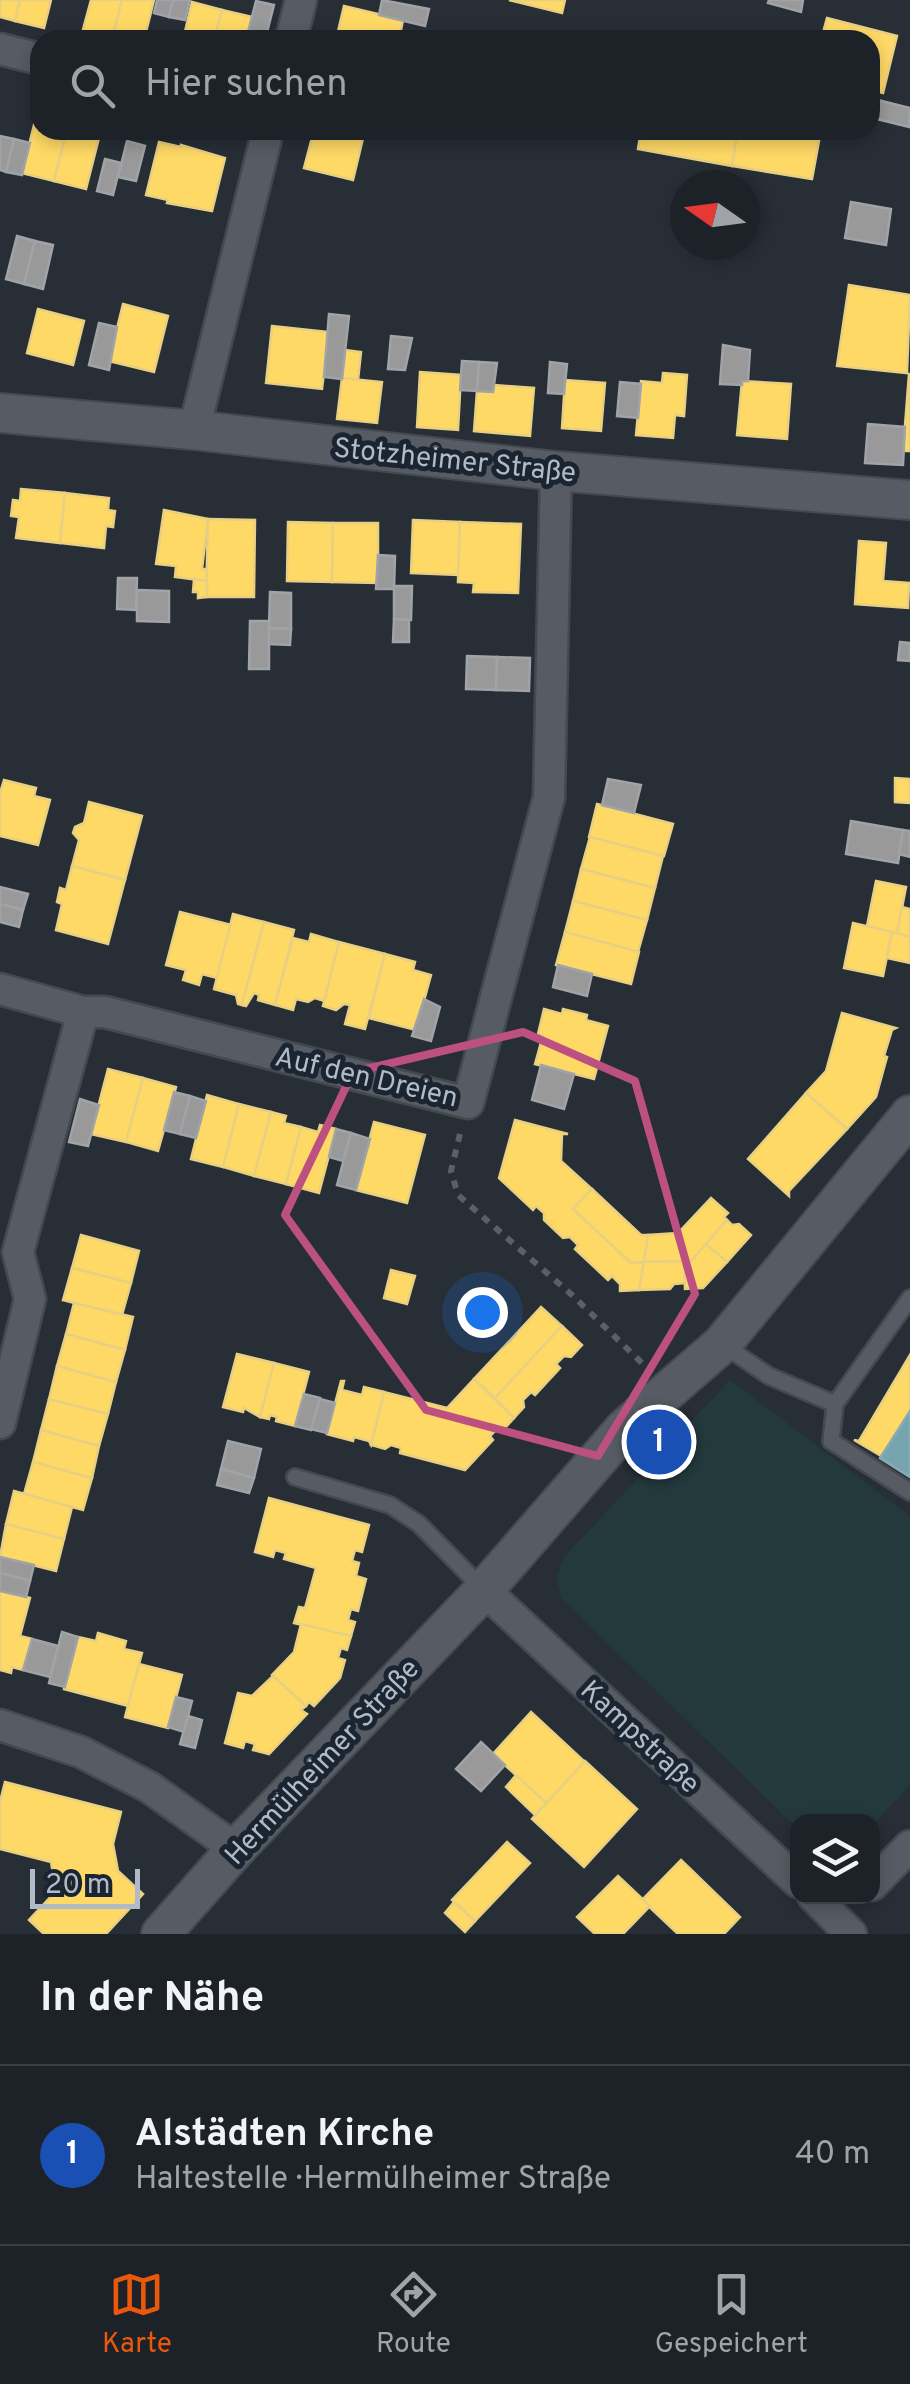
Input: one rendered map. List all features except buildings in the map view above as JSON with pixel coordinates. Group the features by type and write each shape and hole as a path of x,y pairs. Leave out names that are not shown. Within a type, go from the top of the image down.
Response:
{"street":[{"path":"294,30 301,0"},
{"path":"0,48 30,56"},
{"path":"194,430 266,140"},
{"name":"Stotzheimer Straße","path":"0,414 194,430 556,471 910,500"},
{"name":"Auf den Dreien","path":"0,990 82,1012 105,1012 468,1104 549,796 556,471"},
{"path":"0,1422 30,1300 11,1277 82,1012"},
{"name":"Hermülheimer Straße","path":"162,1934 236,1849 484,1590 625,1428 722,1344 905,1133"},
{"name":"Kampstraße","path":"484,1590 790,1875"},
{"path":"0,1725 81,1752 116,1770 150,1788 236,1849"},
{"path":"880,1877 910,1846"},
{"path":"821,1904 845,1927 857,1904"}],"lane":[{"path":"910,1298 835,1404 831,1440 910,1492"},
{"path":"722,1344 768,1376 835,1404"},
{"path":"295,1478 390,1506 419,1524 484,1590"}],"path":[{"path":"468,1104 452,1171 458,1194 572,1295 668,1389"}],"highlighted area":[{"path":"523,1032 635,1081 695,1294 598,1456 426,1410 285,1215 353,1072"}],"green space":[{"path":"730,1380 910,1516 910,1785 880,1817 880,1814 790,1814 790,1821 562,1599 556,1578 564,1557"}],"place":[{"name":"Alstädten Kirche","path":"659,1442"}]}
